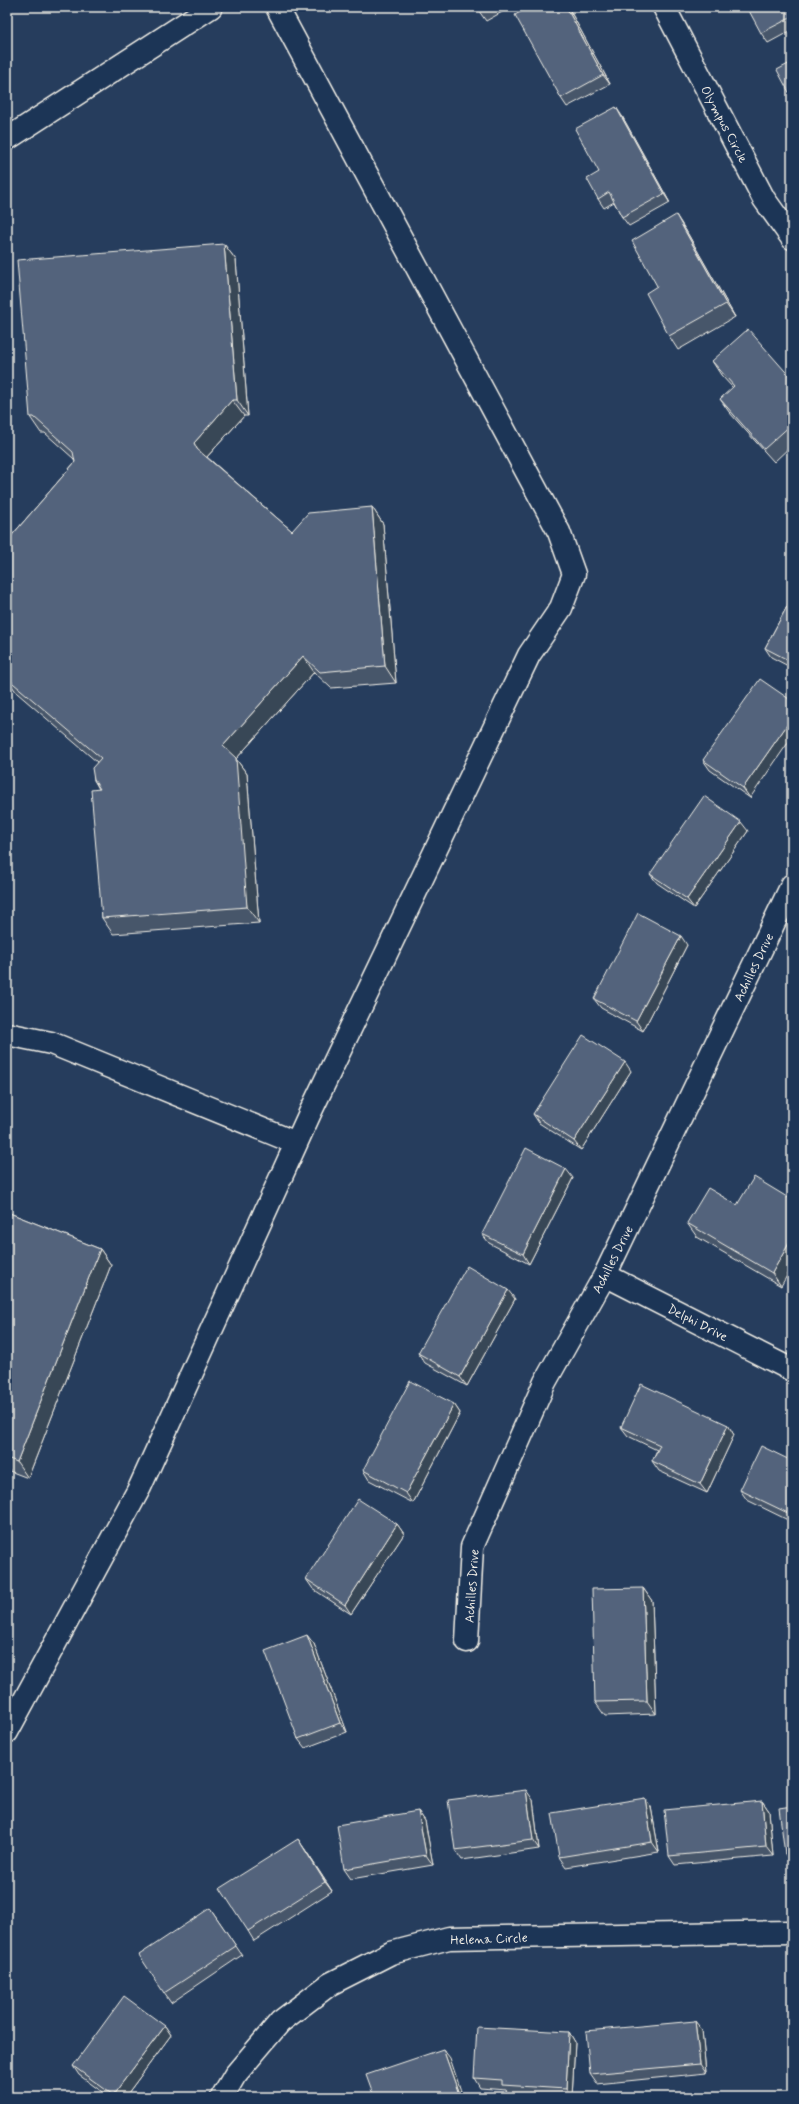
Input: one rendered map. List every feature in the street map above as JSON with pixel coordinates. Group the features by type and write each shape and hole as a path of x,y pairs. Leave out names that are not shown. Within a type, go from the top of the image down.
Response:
{"street":[{"path":"7,139 211,7"},
{"path":"7,1732 140,1487 296,1143 529,655 561,608 574,574 559,532 277,7"},
{"name":"Olympus Circle","path":"664,7 764,199 792,238"},
{"name":"Achilles Drive","path":"467,1641 472,1547 545,1382 605,1275 792,885"},
{"path":"7,1034 51,1043 296,1143"},
{"name":"Delphi Drive","path":"605,1275 792,1370"},
{"name":"Helena Circle","path":"222,2097 235,2075 280,2022 330,1984 391,1953 449,1938 792,1932"}],"building":[{"path":"529,7 566,7 603,75 561,98 515,15"},
{"path":"747,7 792,7 792,17 761,33"},
{"path":"792,62 792,98 777,70"},
{"path":"616,107 664,194 622,217 609,192 598,199 587,179 599,172 575,129"},
{"path":"676,215 726,304 669,336 646,293 657,286 632,241"},
{"path":"224,244 237,400 232,400 194,443 197,449 292,531 308,513 372,507 385,666 320,672 303,656 223,746 236,758 247,907 102,918 91,790 100,789 94,780 92,768 101,758 7,678 7,541 75,462 73,452 34,417 30,417 17,260"},
{"path":"748,329 792,379 792,424 764,449 720,399 734,386 712,361"},
{"path":"792,597 792,662 765,648"},
{"path":"760,679 792,701 792,718 743,788 703,760"},
{"path":"704,796 741,822 687,899 650,874"},
{"path":"638,913 681,936 636,1021 594,999"},
{"path":"583,1035 625,1062 574,1141 533,1114"},
{"path":"526,1148 566,1169 523,1254 482,1234"},
{"path":"754,1177 792,1200 792,1238 772,1273 687,1223 708,1188 737,1205"},
{"path":"7,1212 100,1249 17,1462 7,1458"},
{"path":"467,1266 508,1290 460,1377 418,1353"},
{"path":"410,1381 454,1404 406,1493 363,1470"},
{"path":"641,1384 728,1425 700,1484 652,1461 660,1445 621,1427"},
{"path":"761,1446 792,1461 792,1515 740,1490"},
{"path":"358,1499 397,1524 345,1605 306,1579"},
{"path":"643,1588 647,1701 595,1702 592,1589"},
{"path":"307,1635 340,1723 298,1739 265,1651"},
{"path":"526,1790 533,1840 455,1850 448,1800"},
{"path":"645,1798 652,1842 559,1857 552,1813"},
{"path":"762,1801 766,1847 669,1856 664,1810"},
{"path":"792,1806 792,1853 785,1854 779,1808"},
{"path":"418,1811 426,1855 344,1869 337,1825"},
{"path":"298,1839 325,1882 248,1931 220,1888"},
{"path":"210,1908 236,1946 164,1993 139,1955"},
{"path":"124,1996 165,2026 113,2095 73,2066"},
{"path":"695,2021 700,2064 590,2074 586,2031"},
{"path":"477,2027 569,2032 566,2089 502,2085 502,2080 474,2078"},
{"path":"443,2049 460,2097 374,2097 366,2075"}]}
